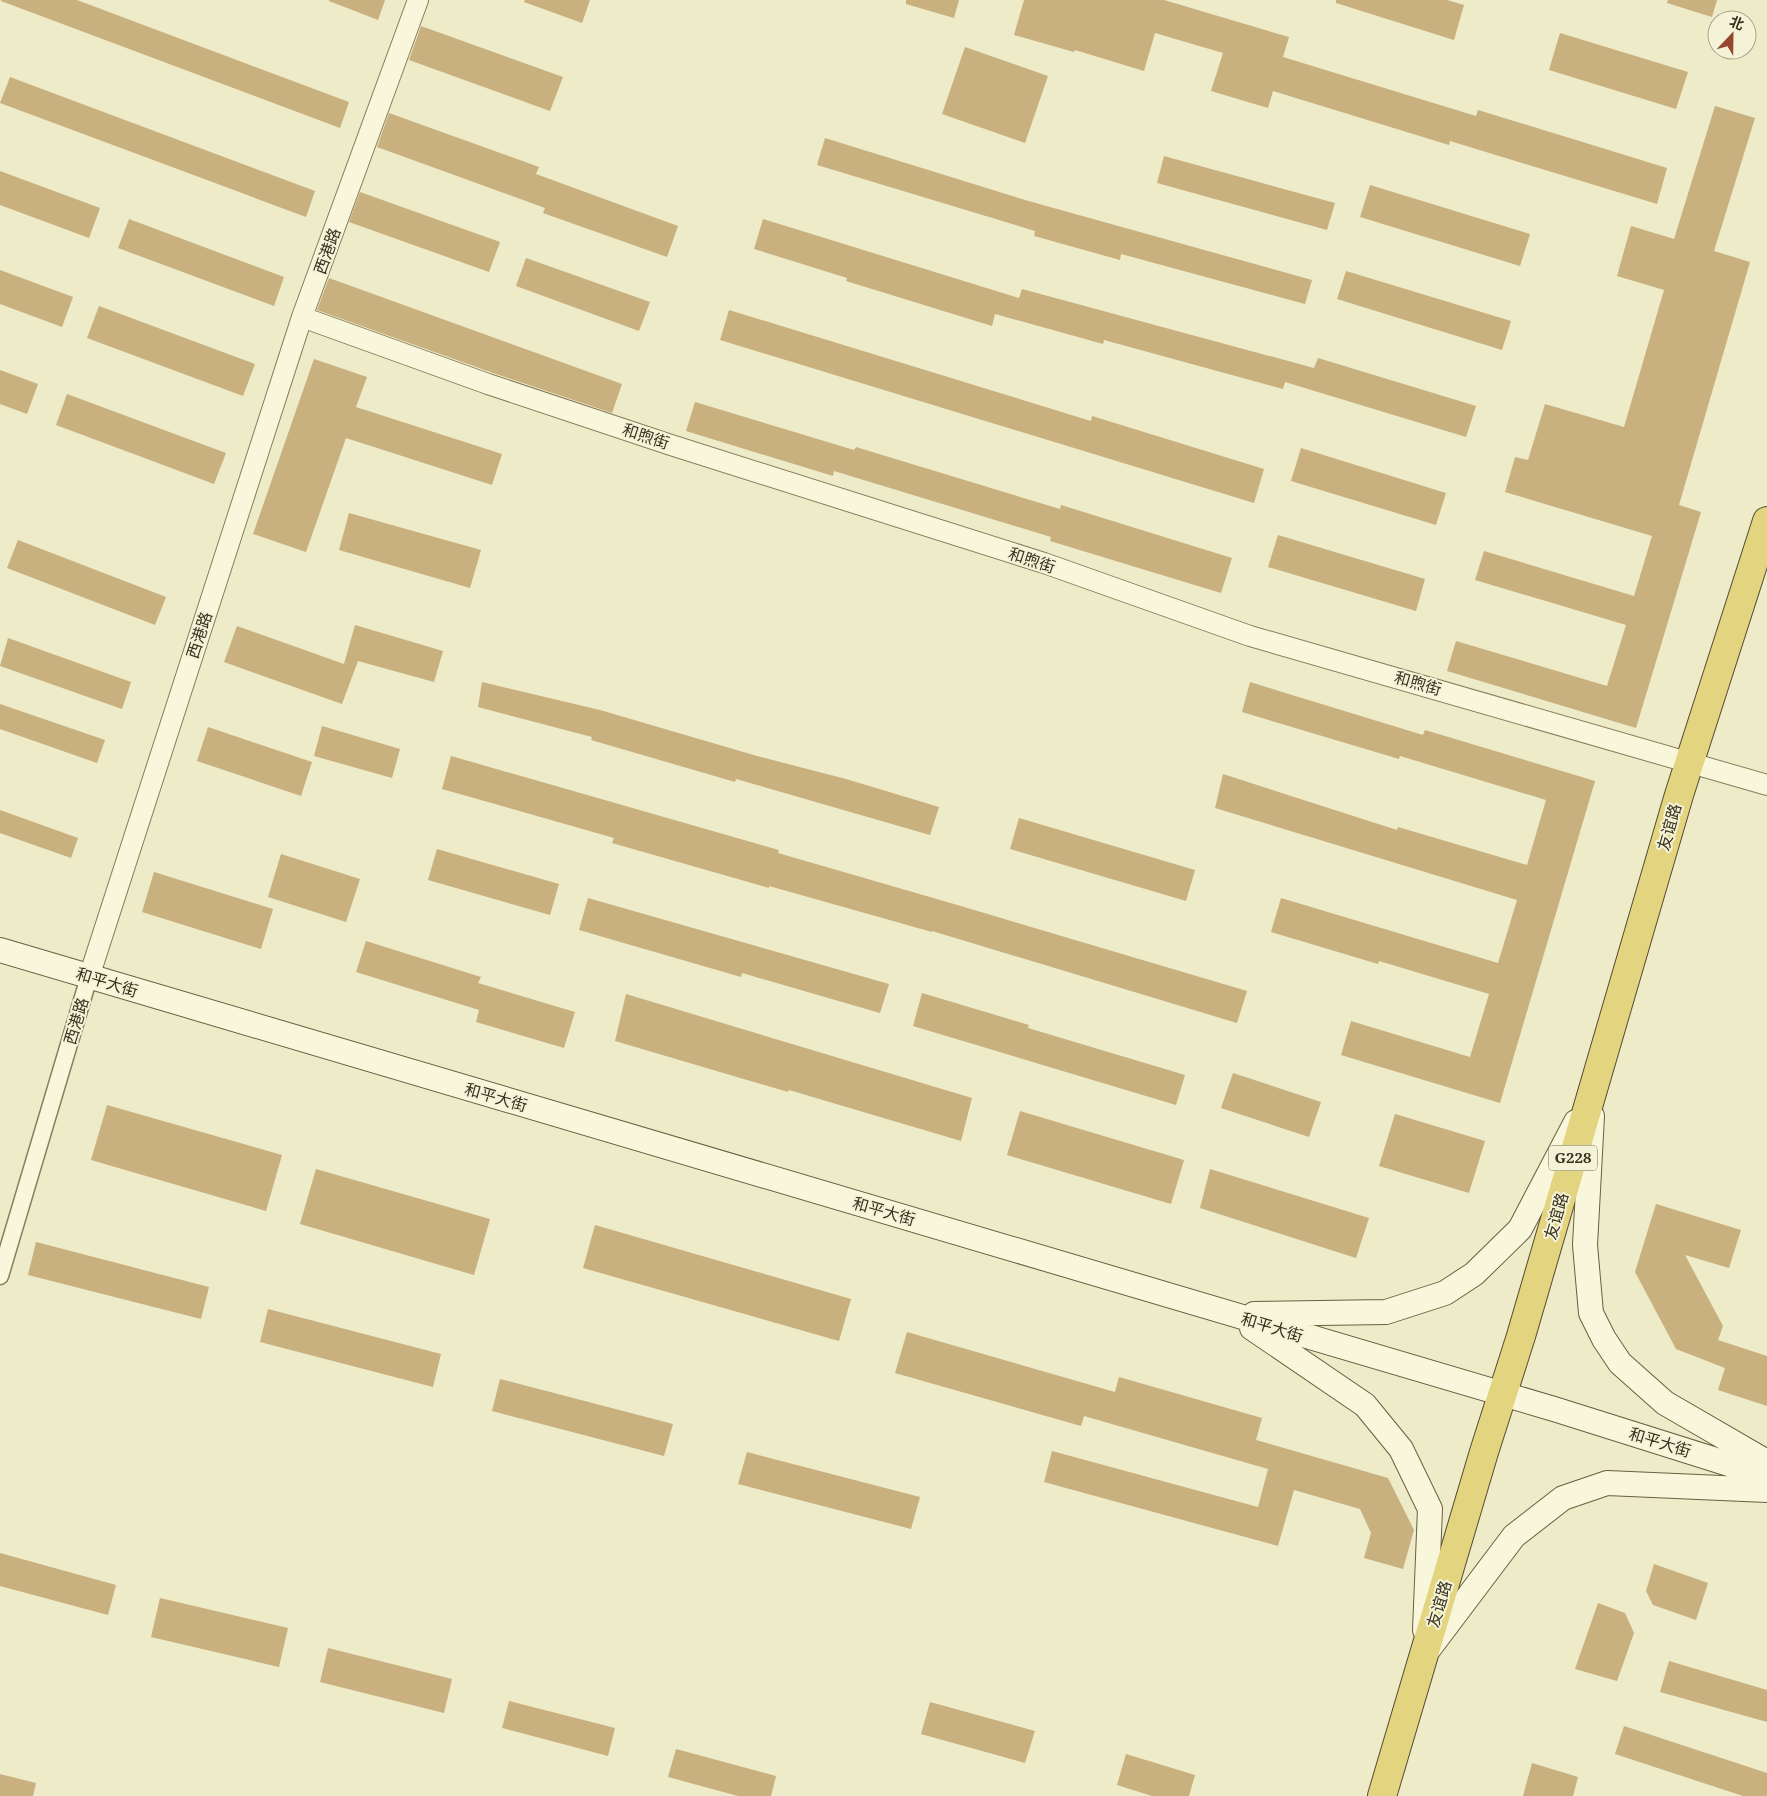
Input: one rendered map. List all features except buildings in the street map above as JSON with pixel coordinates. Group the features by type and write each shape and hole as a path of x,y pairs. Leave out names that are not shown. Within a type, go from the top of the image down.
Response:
{"highway":[{"name":"友谊路","path":"1382,1796 1503,1396 1679,795 1767,521"}],"main road":[{"name":"和平大街","path":"0,950 1503,1396 1554,1409 1767,1476"},
{"path":"1232,1315 1386,1312 1446,1293 1474,1274 1520,1229 1594,1087"},
{"path":"1594,1087 1585,1245 1591,1313 1604,1339 1620,1363 1665,1403 1767,1462"},
{"path":"1232,1315 1365,1405 1400,1449 1430,1509 1424,1656"},
{"path":"1424,1656 1514,1536 1563,1498 1607,1483 1767,1490"}],"street":[{"name":"西港路","path":"0,1276 89,977 302,317 418,0"},
{"name":"和煦街","path":"302,317 488,384 680,448 1044,564 1250,636 1767,785"}]}
